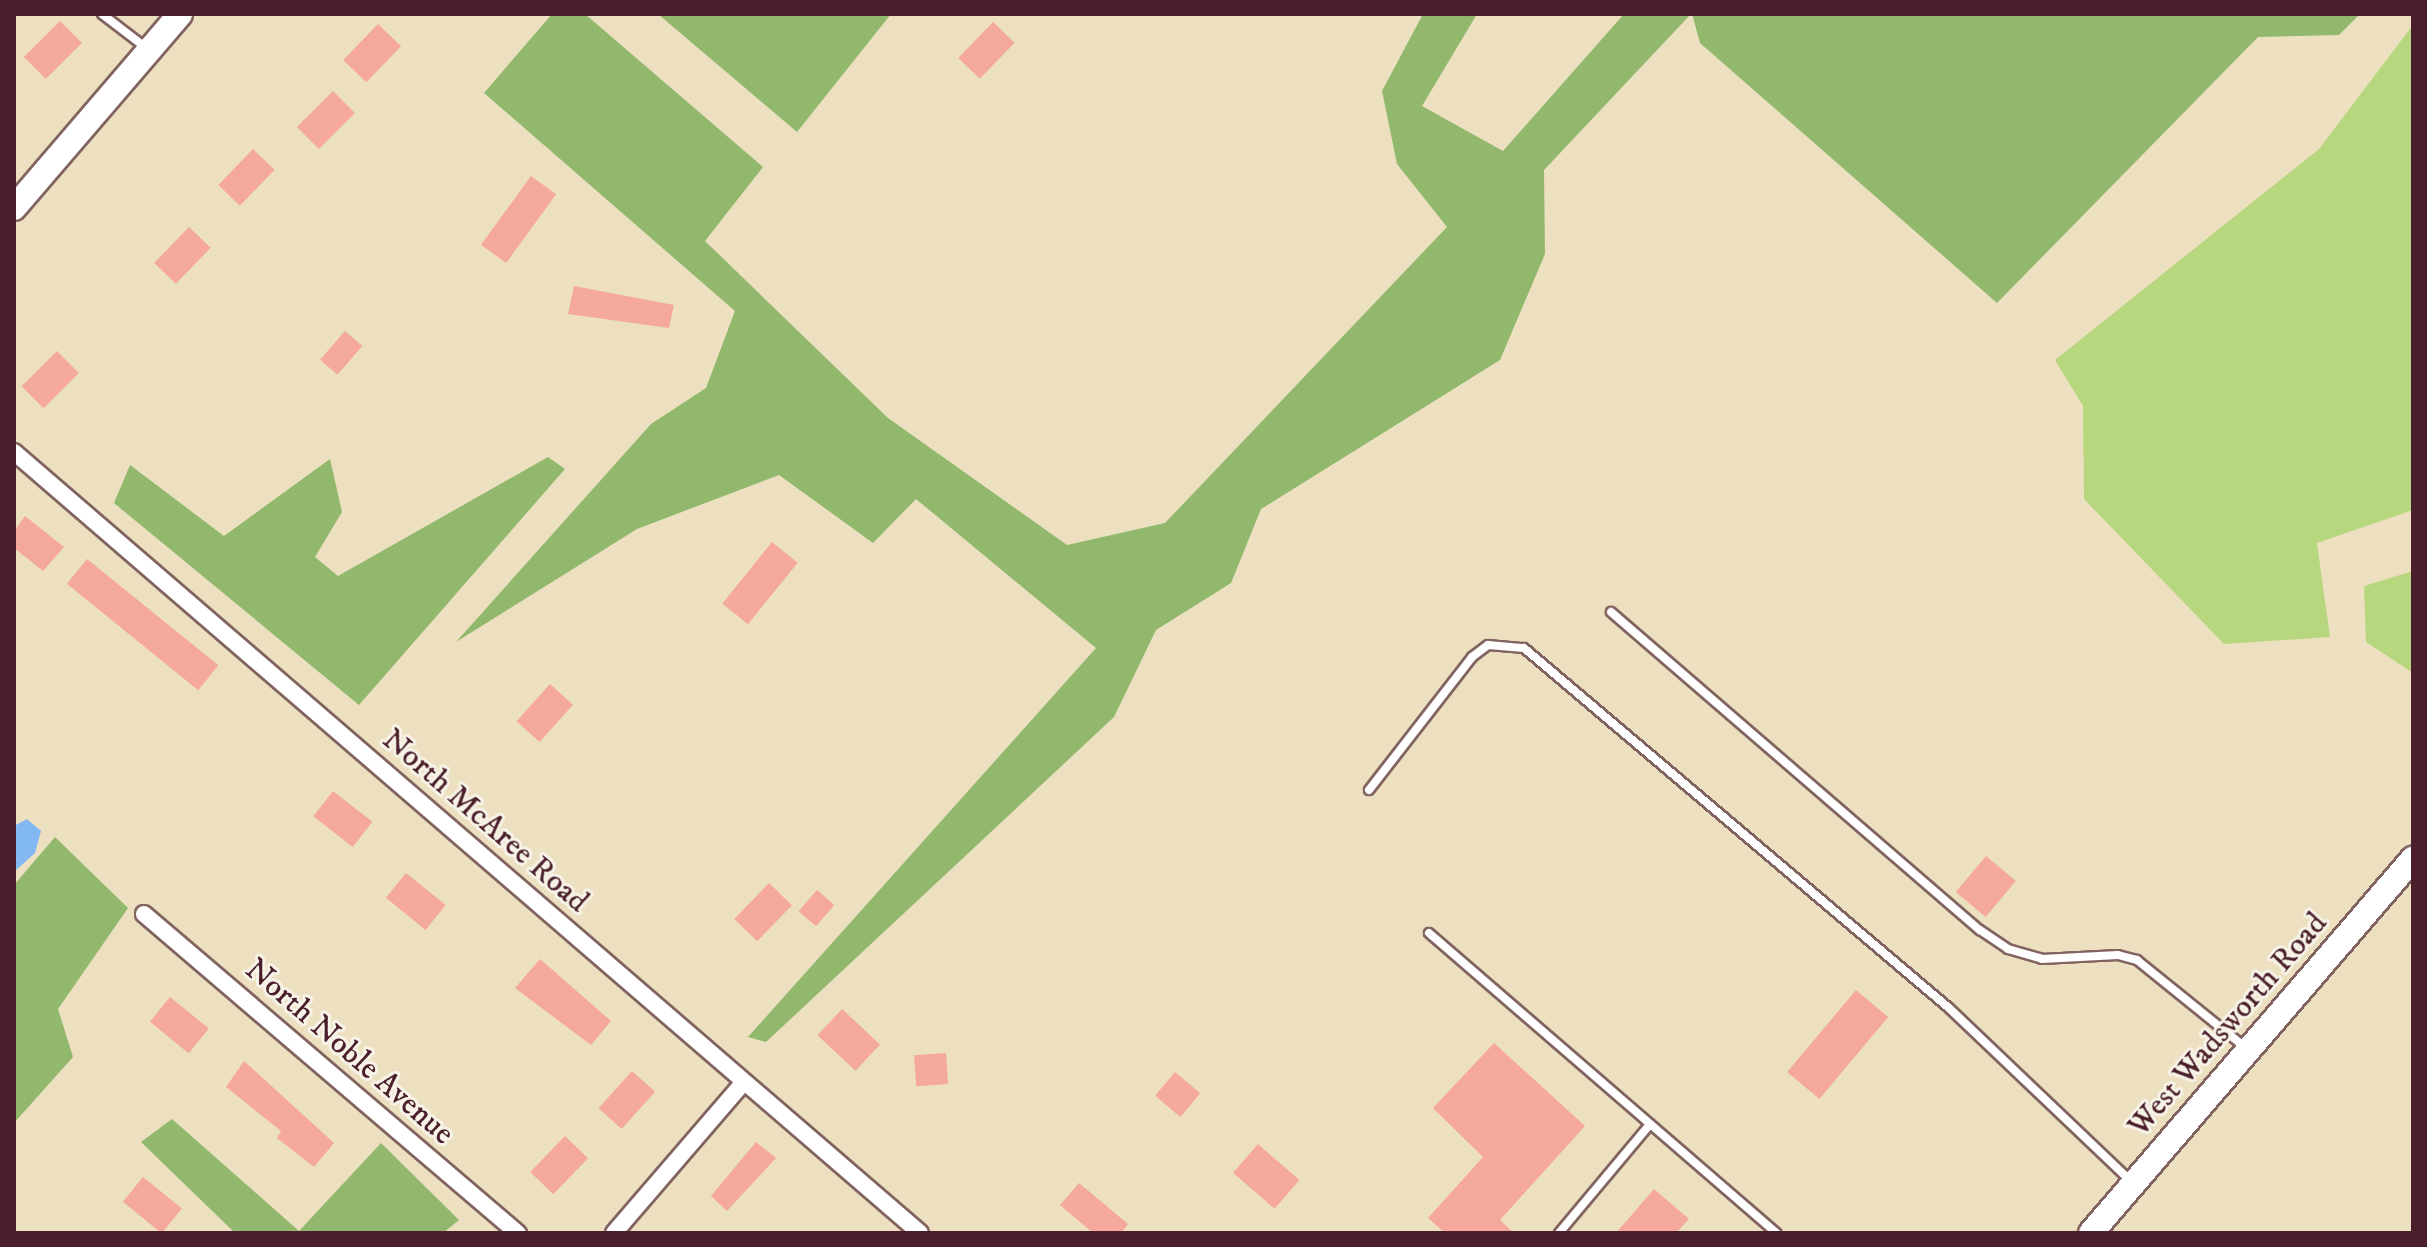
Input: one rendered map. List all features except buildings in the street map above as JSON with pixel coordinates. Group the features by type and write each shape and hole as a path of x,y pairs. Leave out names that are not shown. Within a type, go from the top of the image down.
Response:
{"main road":[{"path":"14,208 180,14"},
{"name":"West Wadsworth Road","path":"2091,1233 2413,859"}],"street":[{"name":"North McAree Road","path":"14,452 920,1233"},
{"name":"North Noble Avenue","path":"144,914 518,1233"},
{"path":"614,1233 744,1082"}],"lane":[{"path":"102,14 149,50"},
{"path":"1611,612 1998,943 2042,959 2118,955 2137,960 2249,1050"},
{"path":"1369,790 1472,657 1488,645 1524,648 1949,1008 2134,1183"},
{"path":"1429,933 1777,1233"},
{"path":"1559,1233 1650,1124"}],"green space":[{"path":"552,14 585,14 763,167 705,241 888,418 1067,545 1165,523 1447,227 1397,164 1382,91 1423,14 1477,14 1422,106 1503,151 1624,14 1691,14 1544,170 1545,254 1500,360 1261,509 1231,583 1156,630 1114,717 766,1042 748,1037 1096,648 916,499 873,543 779,475 637,529 456,642 651,424 706,388 735,311 484,93"},
{"path":"658,14 891,14 797,132"},
{"path":"1692,14 2360,14 2339,35 2258,37 1997,303 1700,43"},
{"path":"2413,25 2413,510 2317,543 2330,637 2224,644 2084,499 2083,406 2055,360 2319,149"},
{"path":"548,457 565,469 359,705 114,503 130,465 224,536 330,459 342,512 315,557 338,576"},
{"path":"2413,571 2413,673 2366,642 2364,586"},
{"path":"55,837 128,908 58,1009 73,1057 14,1123 14,885"},
{"path":"172,1119 299,1231 381,1143 459,1220 443,1233 235,1233 141,1142"}],"water":[{"path":"27,819 41,831 35,853 14,872 14,826"}]}
